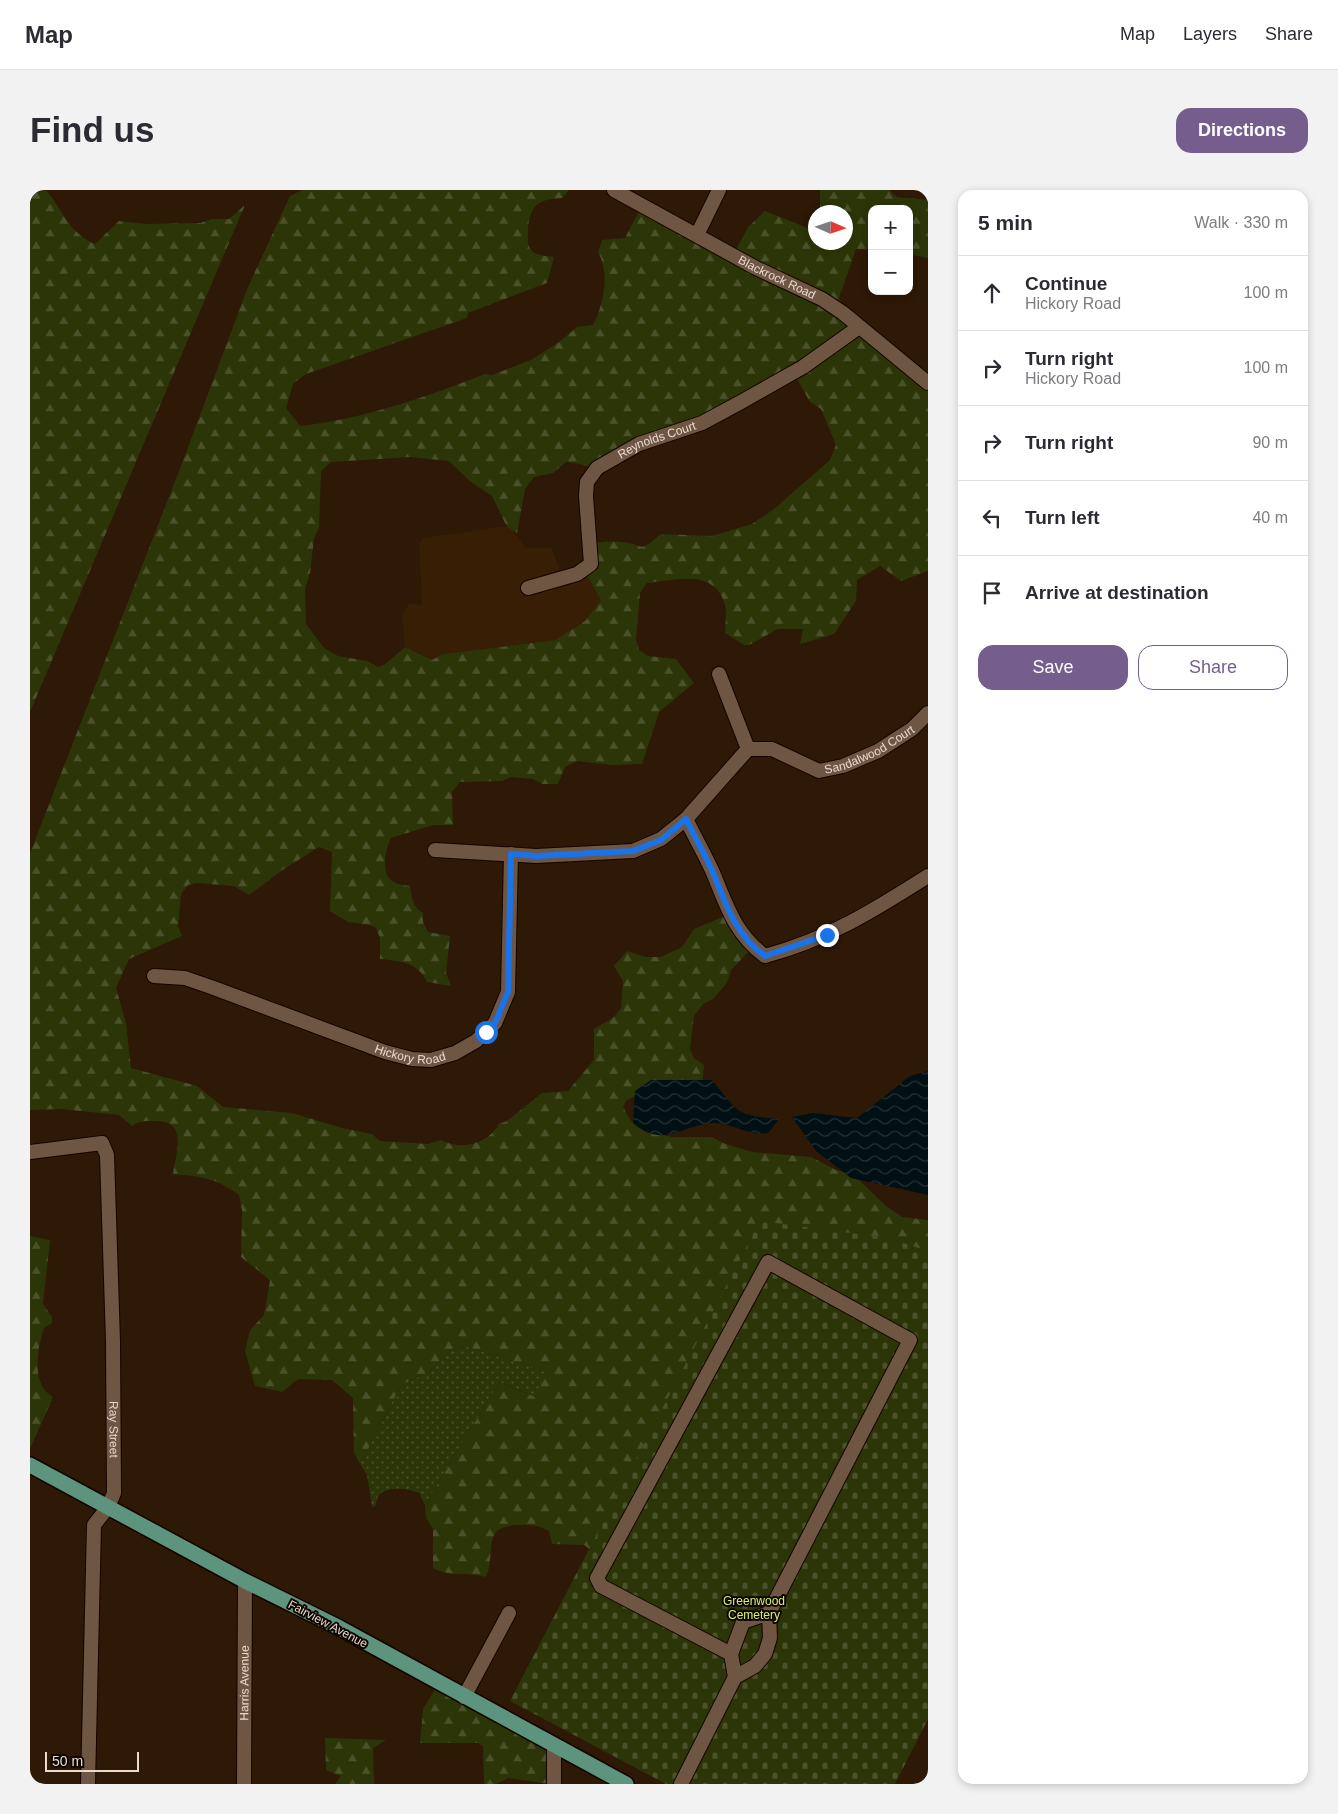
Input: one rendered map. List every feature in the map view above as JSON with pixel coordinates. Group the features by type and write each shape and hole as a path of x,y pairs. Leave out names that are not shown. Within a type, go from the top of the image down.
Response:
{"main road":[{"name":"Fairview Avenue","path":"30,1466 244,1581 338,1627 554,1747 626,1784"}],"street":[{"name":"Blackrock Road","path":"614,190 756,268 807,290 843,313 928,383"},
{"path":"697,235 719,190"},
{"name":"Reynolds Court","path":"528,588 576,574 591,564 586,496 587,482 597,468 639,444 702,423 803,368 859,327"},
{"path":"435,850 536,856 633,851 661,840 686,819 748,749 719,674"},
{"name":"Sandalwood Court","path":"748,749 772,749 818,771 843,766 878,751 912,729 928,713"},
{"path":"686,819 713,874 729,915 753,948 765,956 816,940 887,902 928,876"},
{"name":"Hickory Road","path":"154,976 184,978 385,1052 412,1059 431,1060 455,1053 476,1041 495,1023 508,992 511,854"},
{"name":"Ray Street","path":"30,1152 102,1142 107,1155 113,1341 114,1493 108,1507 94,1525 88,1784"},
{"path":"731,1654 601,1586 597,1578 768,1262 910,1340 769,1613 770,1638 764,1654 755,1666 735,1676"},
{"name":"Harris Avenue","path":"244,1581 244,1784"},
{"path":"464,1697 509,1612"},
{"path":"682,1784 735,1676 731,1654 743,1622 769,1613"},
{"path":"554,1747 554,1784"}],"shaded area":[{"path":"511,527 525,548 552,548 562,578 585,572 601,600 585,621 555,640 443,654 432,660 405,647 402,616 409,603 422,605 419,544 423,538"}],"green space":[{"path":"30,190 47,191 78,234 95,244 119,221 145,224 200,223 212,219 229,219 245,205 30,712"},
{"path":"302,190 569,190 562,198 541,202 530,215 528,241 531,250 539,255 554,257 547,283 468,313 467,318 306,374 293,384 286,408 300,426 324,423 371,413 417,399 485,374 492,375 531,360 559,342 577,327 593,325 600,308 604,289 604,269 598,252 602,240 625,238 640,209 734,254 748,227 765,211 808,228 808,250 853,250 853,205 820,205 820,190 889,190 897,197 928,200 928,258 913,255 913,205 868,205 868,250 856,249 839,298 850,323 928,382 928,571 901,581 880,566 857,580 856,601 834,634 800,644 803,629 778,629 749,645 744,645 725,633 725,605 720,593 704,581 682,579 647,583 640,593 636,640 639,650 648,656 676,659 694,683 659,712 642,764 611,765 577,761 565,767 558,784 542,784 533,779 511,777 502,781 460,782 452,792 453,825 433,825 391,838 385,858 385,868 388,877 395,883 410,886 413,901 419,911 423,913 423,922 428,932 450,936 446,973 451,986 427,982 419,970 408,964 380,959 380,938 376,928 370,925 348,922 330,911 332,852 319,847 284,869 249,895 234,886 197,883 188,885 181,894 178,926 182,936 129,959 116,988 126,1023 131,1068 197,1086 223,1107 292,1113 342,1128 372,1134 380,1141 428,1144 441,1140 457,1145 465,1145 481,1141 494,1131 499,1124 507,1121 542,1093 568,1091 594,1060 594,1029 614,1017 621,1008 623,981 614,966 627,951 646,957 661,957 682,947 694,929 728,915 753,947 731,970 727,983 713,999 703,1004 694,1016 690,1049 694,1058 704,1065 702,1085 659,1083 626,1101 623,1107 631,1121 654,1133 672,1137 712,1137 723,1143 752,1152 811,1157 836,1170 853,1174 886,1206 902,1217 928,1220 928,1274 595,1553 584,1545 552,1544 549,1531 538,1526 506,1526 494,1535 486,1577 472,1574 446,1573 433,1568 433,1529 426,1518 425,1505 499,1382 536,1397 546,1372 465,1346 450,1351 429,1372 401,1385 360,1464 354,1453 353,1398 332,1380 298,1379 282,1392 255,1386 245,1351 250,1330 264,1315 270,1280 241,1257 242,1210 239,1195 215,1181 173,1174 178,1138 172,1126 165,1122 145,1121 132,1126 119,1115 61,1109 30,1110 30,853 181,466 248,287 290,196","holes":["795,375 810,402 821,409 836,445 830,460 774,509 752,524 712,536 661,534 641,547 618,542 592,543 585,572 601,600 585,621 555,640 443,654 432,660 405,647 384,665 378,667 367,661 338,656 324,648 306,624 305,589 310,573 314,539 319,527 321,471 331,462 410,457 449,461 471,482 492,496 507,527 517,533 525,489 534,477 553,473 566,462 580,464 597,470 641,444"]},
{"name":"Greenwood Cemetery","path":"760,1221 888,1238 928,1251 928,1719 895,1784 666,1784 510,1701"},
{"path":"30,1236 50,1240 43,1304 52,1317 52,1323 44,1328 39,1346 38,1366 41,1384 53,1397 30,1449"},
{"path":"465,1346 547,1372 537,1397 499,1382 425,1505 419,1493 410,1490 393,1489 379,1495 375,1507 372,1506 367,1475 360,1464 401,1385 429,1372 450,1351"},
{"path":"438,1684 552,1745 550,1784 508,1778 496,1784 484,1784 483,1746 478,1743 420,1743 423,1709"},
{"path":"325,1738 386,1740 373,1748 374,1784 335,1784 341,1776 326,1770"}],"water":[{"path":"928,1071 928,1195 851,1178 816,1151 792,1117 813,1113 857,1118 910,1076"},
{"path":"651,1080 712,1080 728,1100 740,1111 754,1116 779,1119 768,1133 754,1133 714,1123 703,1124 673,1134 654,1135 633,1123 635,1091"}],"route":[{"path":"486,1032 495,1023 508,992 511,854 536,856 633,851 661,840 686,819 713,874 729,915 753,948 765,956 827,935"}]}
